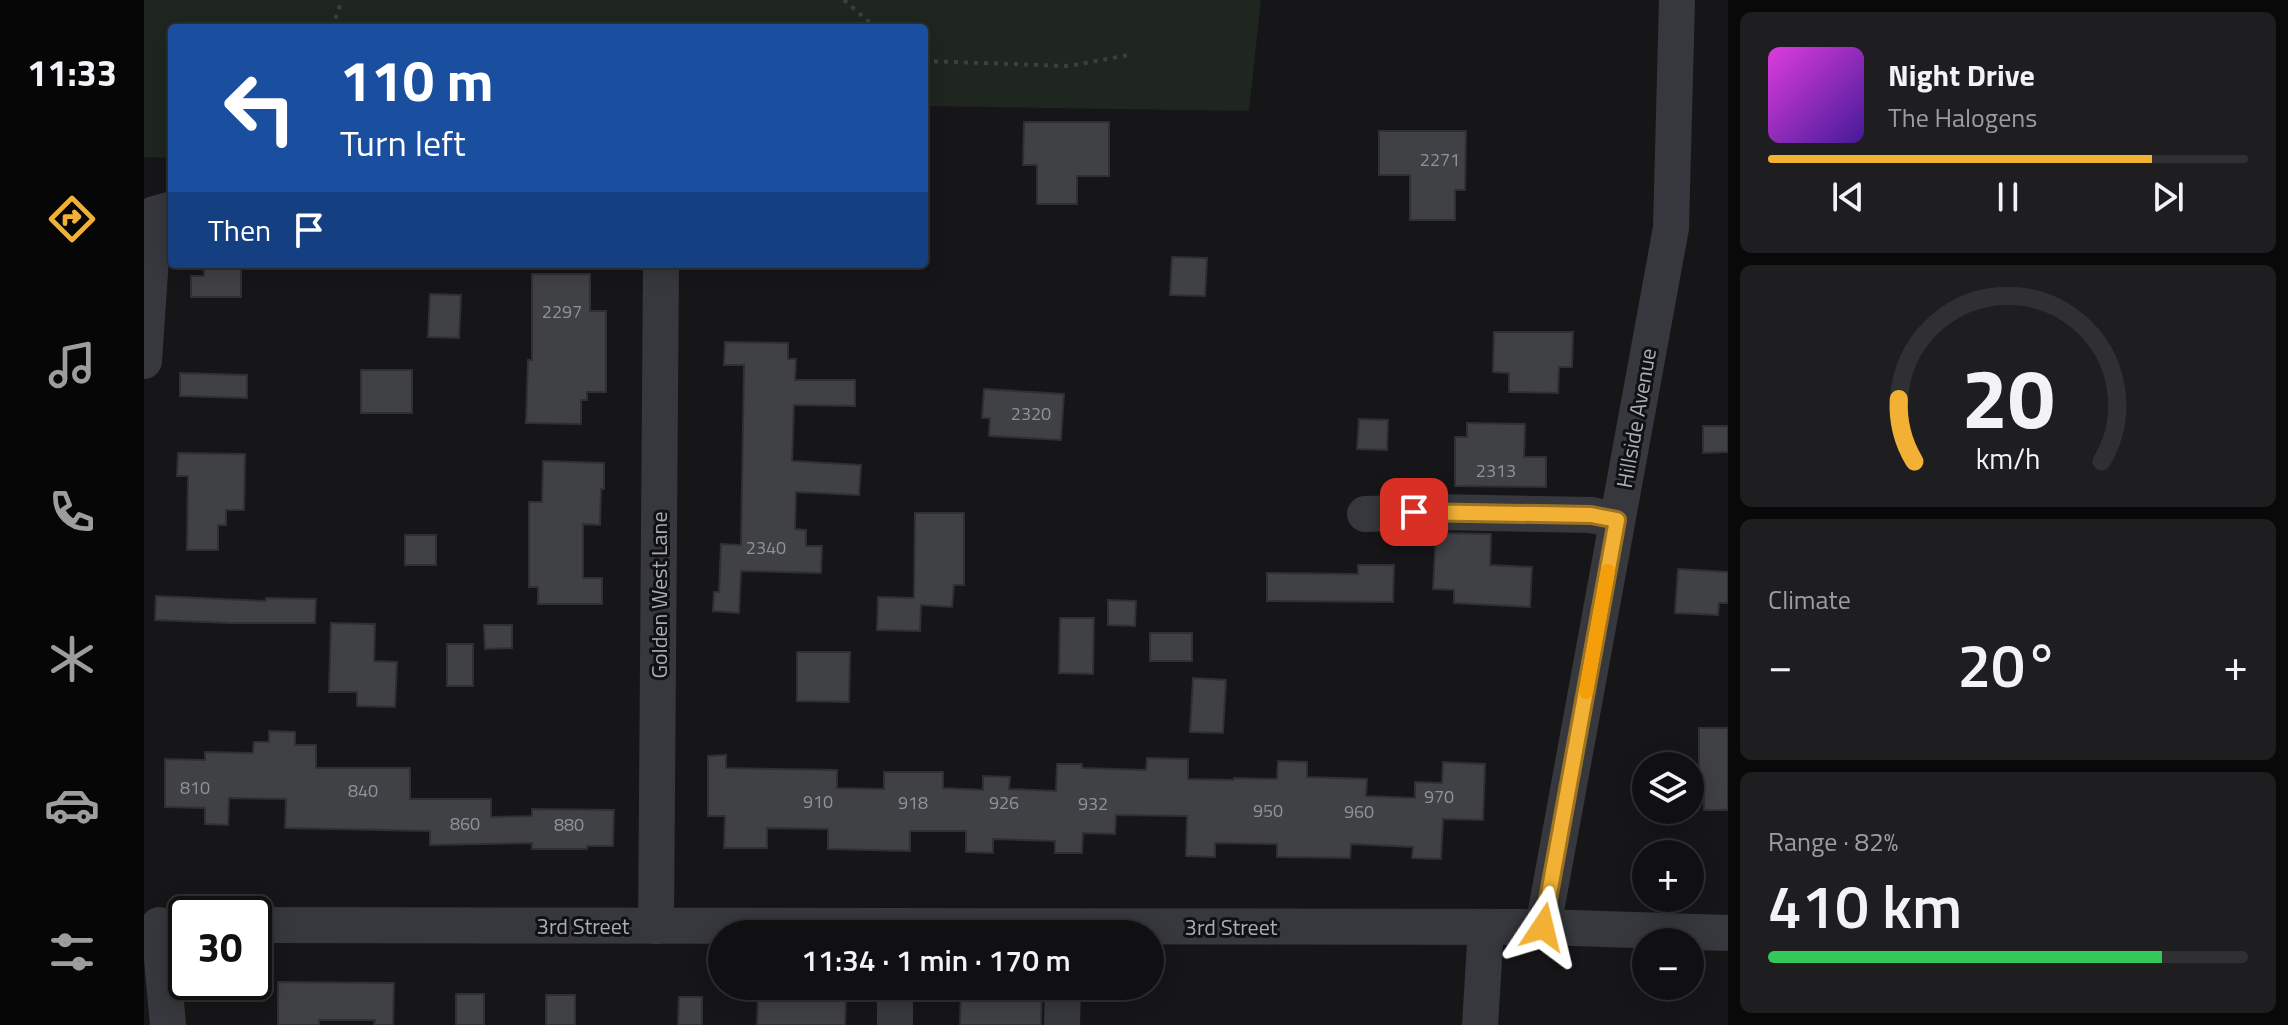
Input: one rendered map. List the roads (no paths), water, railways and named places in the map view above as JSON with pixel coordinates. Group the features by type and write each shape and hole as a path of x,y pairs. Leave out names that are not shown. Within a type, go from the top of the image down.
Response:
{"street":[{"name":"Hillside Avenue","path":"1543,927 1671,228 1677,0"},
{"path":"144,361 154,214 168,210"},
{"name":"Golden West Lane","path":"656,926 661,268"},
{"path":"1365,514 1591,515 1617,520"},
{"path":"158,921 168,1025"},
{"name":"3rd Street","path":"272,925 708,927"},
{"path":"1480,1025 1486,927"},
{"name":"3rd Street","path":"1164,929 1543,927 1728,933"},
{"path":"895,1000 895,1025"},
{"path":"1062,1025 1063,1000"}]}
